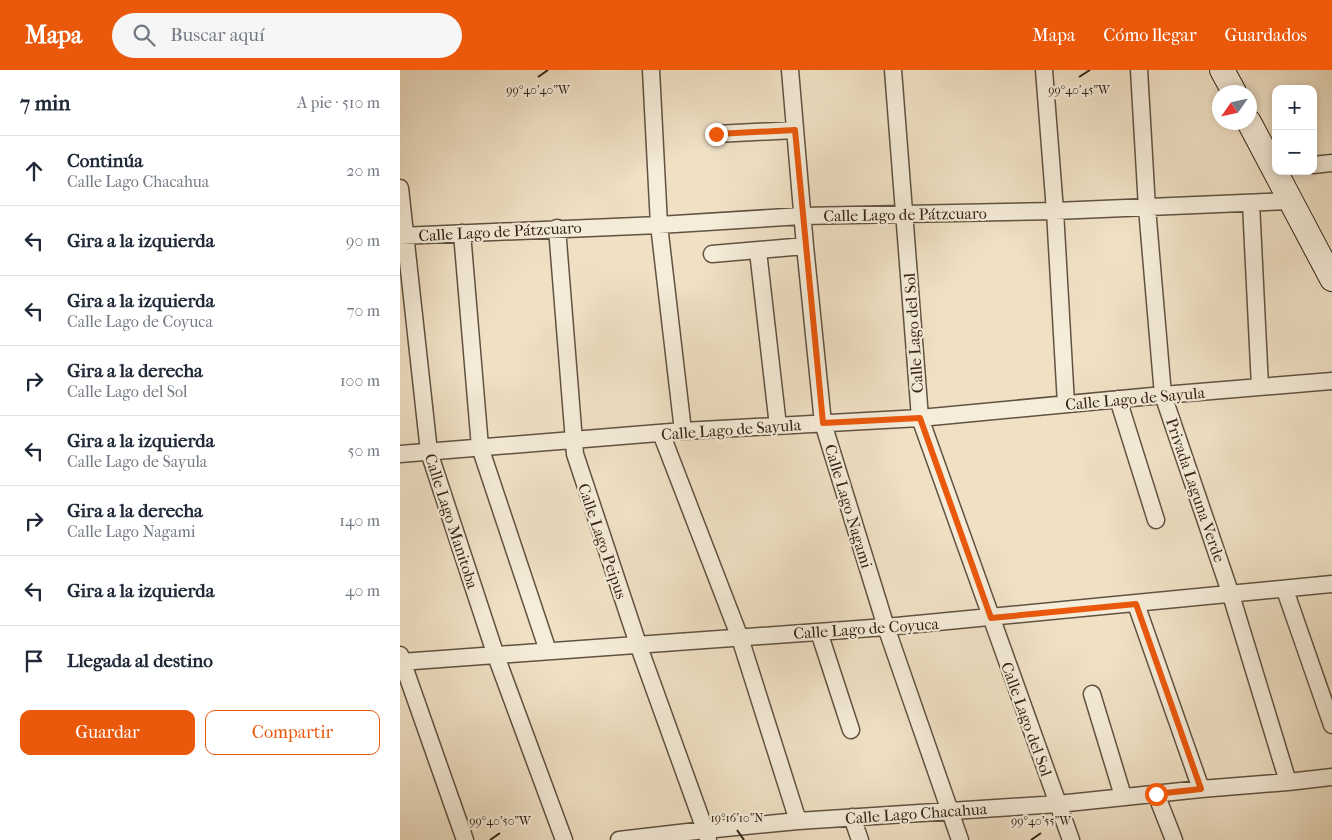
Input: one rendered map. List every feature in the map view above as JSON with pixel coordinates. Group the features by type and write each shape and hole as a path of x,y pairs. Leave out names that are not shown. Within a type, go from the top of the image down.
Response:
{"main road":[{"path":"1222,70 1230,85"},
{"path":"1254,130 1272,163"},
{"path":"1278,175 1332,279"}],"street":[{"path":"651,70 659,225 683,431"},
{"name":"Calle Lago Nagami","path":"790,70 802,216 823,423 886,627 960,840"},
{"name":"Calle Lago del Sol","path":"894,70 920,418 1071,840"},
{"path":"1044,70 1055,211 1066,404"},
{"name":"Privada Laguna Verde","path":"1139,70 1147,208 1163,395 1231,595 1288,782"},
{"path":"716,134 795,130"},
{"path":"1317,165 1332,163"},
{"name":"Calle Lago Manitoba","path":"400,188 402,236 429,452 496,656 564,840"},
{"name":"Calle Lago de Pátzcuaro","path":"402,236 659,225 802,216 1055,211 1290,201"},
{"path":"1251,203 1260,387"},
{"name":"Calle Lago Peipus","path":"557,228 575,454 638,644 706,835"},
{"path":"462,233 480,447 548,651"},
{"path":"712,254 805,246"},
{"path":"758,251 778,426"},
{"name":"Calle Lago de Sayula","path":"400,454 683,431 920,418 1332,381"},
{"path":"1118,399 1156,520"},
{"path":"661,433 740,638 798,821"},
{"name":"Calle Lago de Coyuca","path":"401,660 496,656 886,627 1332,584"},
{"path":"1285,590 1332,725"},
{"path":"1136,604 1201,789"},
{"path":"820,632 850,730"},
{"path":"401,660 465,840"},
{"path":"1092,694 1123,796"},
{"name":"Calle Lago Chacahua","path":"619,840 706,835 798,821 1058,804 1123,796 1332,777"},
{"path":"1156,794 1174,840"},
{"path":"852,817 860,840"}],"route":[{"path":"716,134 795,130 823,423 920,418 991,618 1136,604 1201,789 1156,794"}]}
